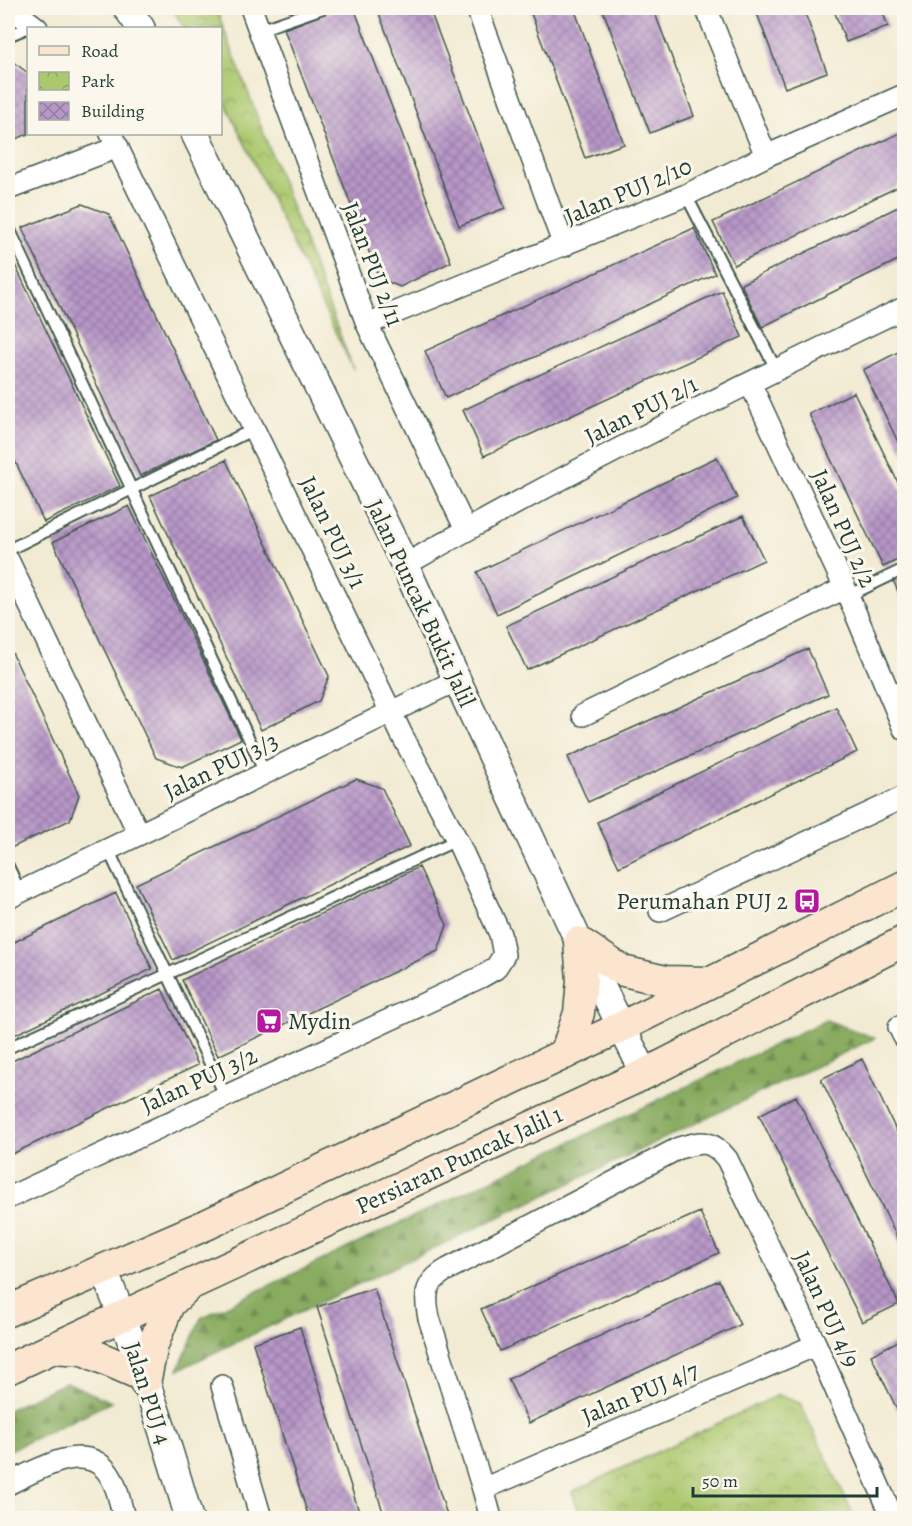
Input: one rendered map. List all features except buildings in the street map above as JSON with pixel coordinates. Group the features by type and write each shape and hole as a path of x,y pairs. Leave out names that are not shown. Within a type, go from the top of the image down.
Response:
{"main road":[{"name":"Persiaran Puncak Jalil 1","path":"8,1311 208,1224 621,1027 904,886"},
{"name":"Persiaran Puncak Jalil 1","path":"8,1369 645,1074 904,941"},
{"path":"579,942 623,971 666,981 711,982"},
{"path":"565,1054 579,1013 582,980 579,942"},
{"path":"52,1348 83,1350 144,1379 153,1345 170,1304 187,1287"}],"street":[{"path":"11,8 35,27"},
{"path":"127,8 140,27"},
{"name":"Jalan PUJ 2/11","path":"251,8 367,324 466,530"},
{"path":"477,8 564,246"},
{"path":"706,8 766,156"},
{"name":"Jalan PUJ 2/10","path":"367,324 686,195 766,156 904,96"},
{"name":"Jalan Puncak Bukit Jalil","path":"195,135 405,565 456,681 579,942 645,1074"},
{"path":"8,189 115,140"},
{"name":"Jalan PUJ 3/1","path":"115,140 391,712 457,840 500,934 504,955"},
{"name":"Jalan PUJ 2/1","path":"405,565 466,530 776,369 904,308"},
{"name":"Jalan PUJ 2/2","path":"750,383 846,592 904,729"},
{"path":"8,560 139,834"},
{"path":"583,716 846,592"},
{"name":"Jalan PUJ 3/3","path":"14,895 456,681"},
{"path":"660,910 900,799"},
{"name":"Jalan PUJ 3/2","path":"8,1198 481,977 495,969 504,955"},
{"name":"Jalan PUJ 4/9","path":"483,1489 429,1318 425,1301 428,1286 436,1276 448,1269 679,1148 694,1143 706,1143 718,1147 727,1159 816,1345 893,1518"},
{"name":"Jalan PUJ 4","path":"103,1269 122,1315 189,1518"},
{"name":"Jalan PUJ 4/7","path":"483,1489 816,1345"},
{"path":"222,1386 261,1518"},
{"path":"8,1484 62,1460 77,1457 93,1462 106,1470 114,1486 124,1518"},
{"path":"483,1489 491,1518"}],"lane":[{"path":"259,30 323,8"},
{"path":"8,36 27,30"},
{"path":"686,195 776,369"},
{"path":"8,226 265,773"},
{"path":"8,550 254,429"},
{"path":"846,592 904,569"},
{"path":"8,1048 457,840"},
{"path":"108,849 225,1095"},
{"path":"8,866 14,895"}],"green space":[{"path":"172,8 216,8 353,369 222,96 222,27 183,27"},
{"path":"826,1020 875,1038 178,1370 201,1318"},
{"path":"66,1382 111,1402 8,1451 8,1410"},
{"path":"778,1395 800,1403 855,1518 581,1518 572,1492"}],"place":[{"name":"Perumahan PUJ 2","path":"807,901"},
{"name":"Mydin","path":"269,1021"}]}
